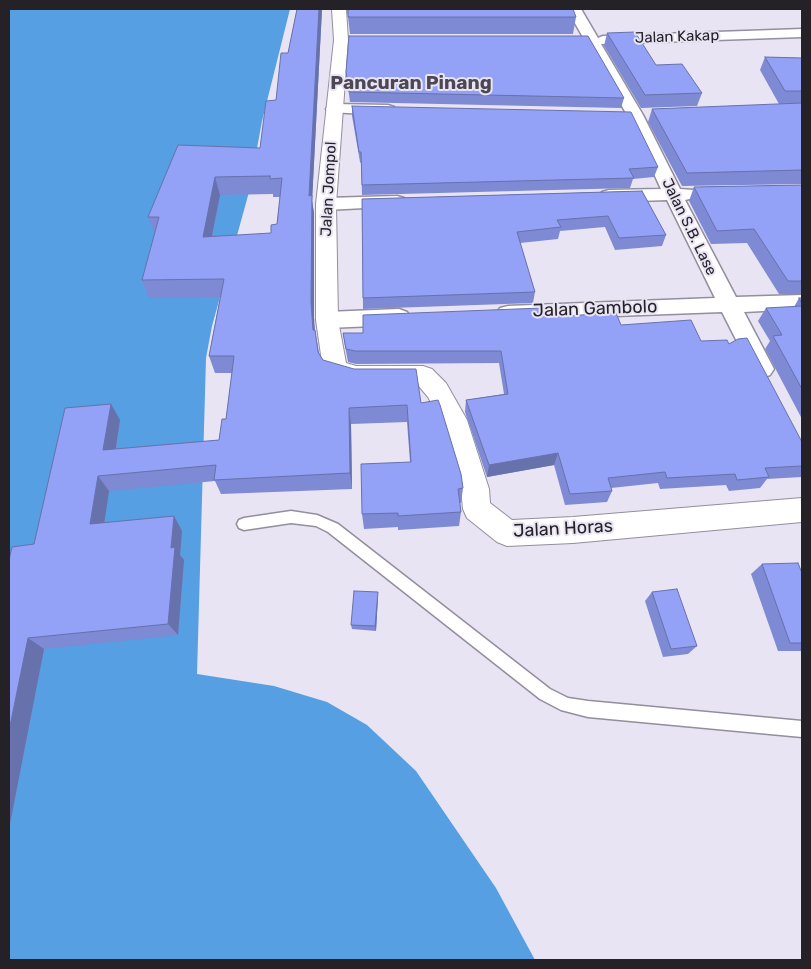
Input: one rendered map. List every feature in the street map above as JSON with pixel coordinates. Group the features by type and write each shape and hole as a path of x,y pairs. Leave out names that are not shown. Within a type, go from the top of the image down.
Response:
{"street":[{"name":"Jalan Jompol","path":"335,369 328,320 326,204 334,109 346,40 339,9"},
{"name":"Jalan S.B. Lase","path":"574,9 635,114 728,304 772,387"},
{"name":"Jalan Kakap","path":"574,40 802,32"},
{"path":"334,109 402,110"},
{"path":"615,114 654,114"},
{"path":"594,196 703,193"},
{"path":"326,204 415,201"},
{"name":"Jalan Gambolo","path":"484,314 802,302"},
{"path":"328,320 415,316"},
{"name":"Jalan Horas","path":"335,369 356,375 423,375 437,390 454,420 475,489 478,509 507,533 573,530 802,510"}],"lane":[{"path":"244,524 291,517 318,521 333,528 545,694 566,705 588,710 802,729"}],"water":[{"path":"9,9 290,9 262,121 249,192 212,326 206,358 197,674 274,686 327,702 367,725 416,771 496,888 535,960 9,960"}],"building":[{"path":"297,9 319,9 309,196 312,195 311,302 313,330 315,330 318,352 323,360 354,369 416,369 421,403 438,400 440,405 461,474 463,488 458,489 461,512 398,516 398,513 362,514 361,464 411,462 407,405 349,408 350,473 214,480 216,465 98,476 90,524 174,516 171,548 175,547 168,624 28,638 9,731 9,560 12,547 34,544 65,408 111,404 103,450 219,440 222,419 226,419 234,356 209,356 224,279 142,280 159,217 148,217 178,145 260,148 266,101 276,100 281,53 288,53","holes":["270,176 270,179 282,178 277,224 271,225 271,233 203,237 215,177"]},
{"path":"348,9 573,9 576,17 348,17"},
{"path":"635,32 656,65 682,64 702,93 645,95 607,33"},
{"path":"349,36 588,36 624,98 349,92 346,72"},
{"path":"765,57 802,58 802,91 785,91"},
{"path":"802,103 802,170 687,173 652,109"},
{"path":"352,106 631,112 658,167 629,169 634,178 362,185 361,152 359,152"},
{"path":"802,185 802,281 788,281 754,229 717,231 694,187"},
{"path":"642,191 666,235 619,238 608,216 557,220 561,227 517,232 535,292 363,298 362,199"},
{"path":"802,306 802,389 773,336 782,335 766,308"},
{"path":"542,308 545,317 616,313 621,325 691,320 701,341 727,340 729,344 738,339 747,338 802,442 802,466 765,468 769,477 737,480 735,474 667,478 665,472 608,478 612,491 570,494 558,453 489,465 466,400 508,394 501,351 355,351 346,349 343,333 363,333 363,315"},
{"path":"798,563 802,573 802,643 790,643 762,564"},
{"path":"677,589 697,646 671,649 652,592"},
{"path":"354,591 378,592 375,626 351,625"}],"district":[{"name":"Pancuran Pinang","path":"411,84"}]}
